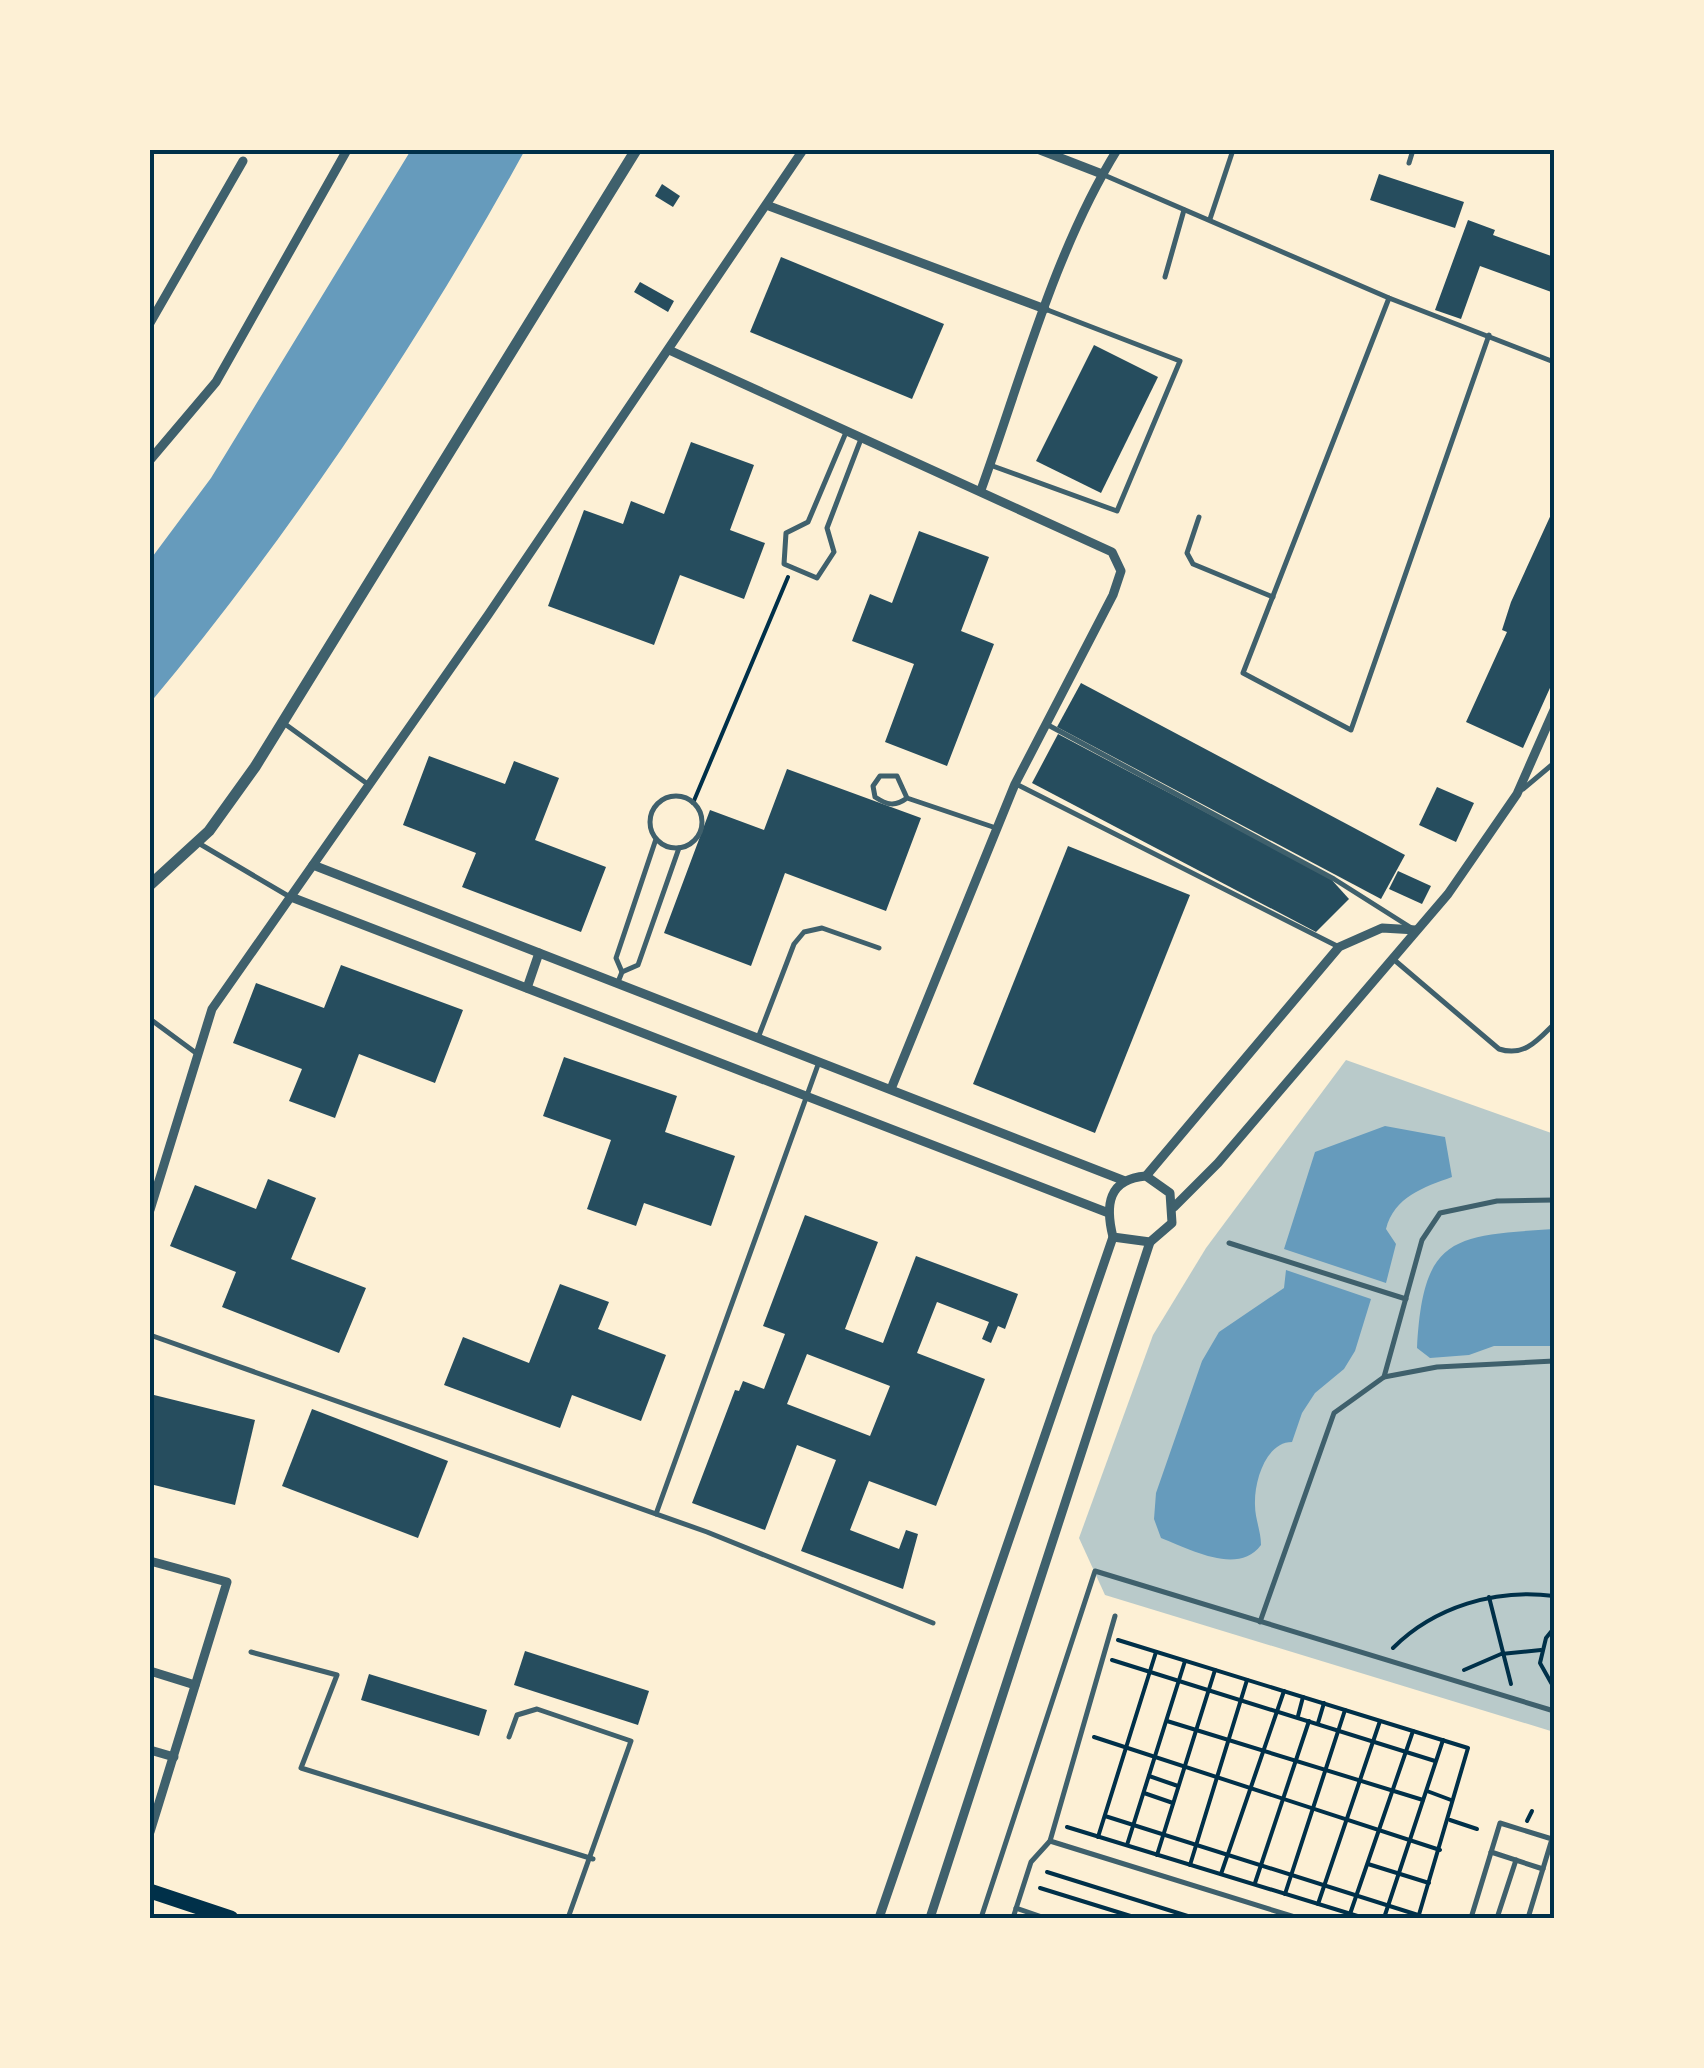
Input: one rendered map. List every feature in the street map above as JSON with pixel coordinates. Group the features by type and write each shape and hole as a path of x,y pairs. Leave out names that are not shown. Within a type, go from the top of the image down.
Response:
{"highway":[{"path":"150,1892 231,1918"}],"street":[{"path":"150,460 216,382 347,150"},
{"path":"150,886 198,842 282,722 636,150"},
{"path":"150,1210 154,1183 212,1009 769,206 802,150"},
{"path":"1040,150 1102,174"},
{"path":"981,490 1045,309 1102,174 1117,150"},
{"path":"150,323 243,161"},
{"path":"769,206 1045,309"},
{"path":"669,350 1112,552 1121,571 1113,595 1014,784 890,1090"},
{"path":"1174,1207 1218,1163 1448,894 1517,794 1554,710"},
{"path":"314,865 1125,1181"},
{"path":"291,897 1106,1212"},
{"path":"879,1918 1112,1237 1106,1212 1109,1197 1125,1181 1146,1176 1339,947 1382,928 1416,930"},
{"path":"527,988 539,953"},
{"path":"930,1918 1150,1242 1172,1222 1174,1207 1160,1182 1146,1176"},
{"path":"1112,1237 1150,1242"},
{"path":"150,1561 227,1582 150,1832"},
{"path":"150,1672 195,1685"},
{"path":"150,1750 174,1756"}],"lane":[{"path":"1210,219 1233,150"},
{"path":"1409,163 1413,150"},
{"path":"1102,174 1390,298 1554,362"},
{"path":"1164,277 1184,210"},
{"path":"1390,298 1243,673 1351,730 1489,335"},
{"path":"990,464 1116,511 1180,361 1045,309"},
{"path":"847,430 808,522 786,533 784,564 791,569 817,578 834,552 827,528 862,436"},
{"path":"1199,517 1187,553 1193,564 1273,597"},
{"path":"282,722 369,786"},
{"path":"1045,724 1334,878 1416,930"},
{"path":"1517,794 1554,763"},
{"path":"907,798 898,804 885,804 875,797 872,786 880,776 897,776 907,798 996,828"},
{"path":"1014,784 1339,947"},
{"path":"617,983 622,972 638,965 679,848 694,840 701,826 693,803 678,796 661,800 651,814 656,839 616,958 622,972"},
{"path":"656,839 679,848"},
{"path":"198,842 291,897"},
{"path":"758,1038 794,944 804,932 822,928 879,948"},
{"path":"1392,958 1498,1049 1512,1053 1527,1049 1554,1024"},
{"path":"150,1019 198,1054"},
{"path":"656,1514 819,1062"},
{"path":"1384,1377 1422,1240 1440,1213 1497,1201 1554,1200"},
{"path":"1230,1243 1406,1299"},
{"path":"150,1335 656,1514 932,1624"},
{"path":"1260,1622 1334,1413 1384,1377 1437,1367 1554,1360"},
{"path":"982,1918 1095,1571 1554,1712"},
{"path":"1013,1918 1031,1862 1050,1840 1115,1616"},
{"path":"251,1652 337,1675 301,1768 593,1859"},
{"path":"509,1737 517,1715 537,1709 632,1741 593,1859 568,1918"},
{"path":"1471,1918 1500,1823 1552,1839 1528,1918"},
{"path":"1050,1840 1298,1918"},
{"path":"1491,1852 1543,1869"},
{"path":"1498,1918 1516,1860"},
{"path":"1016,1908 1045,1918"}],"path":[{"path":"693,803 791,569"},
{"path":"1382,1659 1405,1636 1447,1610 1489,1597 1554,1596"},
{"path":"1489,1597 1516,1700"},
{"path":"1554,1628 1541,1650 1544,1674 1554,1688"},
{"path":"1115,1639 1468,1748 1445,1818 1477,1829"},
{"path":"1446,1678 1501,1654 1541,1650"},
{"path":"1098,1836 1156,1652"},
{"path":"1108,1658 1436,1761"},
{"path":"1128,1846 1185,1661"},
{"path":"1158,1855 1215,1670"},
{"path":"1190,1865 1247,1680"},
{"path":"1222,1874 1284,1691"},
{"path":"1297,1718 1303,1697"},
{"path":"1318,1724 1324,1704"},
{"path":"1285,1894 1346,1710"},
{"path":"1167,1720 1423,1800"},
{"path":"1318,1904 1380,1720"},
{"path":"1254,1884 1309,1721"},
{"path":"1350,1914 1413,1731"},
{"path":"1084,1734 1440,1850"},
{"path":"1384,1918 1443,1740"},
{"path":"1150,1776 1179,1786"},
{"path":"1426,1791 1451,1800"},
{"path":"1144,1794 1174,1803"},
{"path":"1104,1816 1418,1917 1450,1820"},
{"path":"1067,1827 1364,1918"},
{"path":"1368,1864 1429,1883"},
{"path":"1047,1872 1194,1918"},
{"path":"1040,1888 1137,1918"}],"shaded area":[{"path":"1346,1060 1554,1134 1554,1732 1105,1595 1079,1538 1153,1335 1206,1248"}],"water":[{"path":"411,150 525,150 442,293 351,436 253,573 150,703 150,560 211,478"},
{"path":"1385,1126 1445,1137 1452,1177 1412,1195 1390,1218 1386,1229 1396,1244 1386,1283 1284,1249 1315,1152"},
{"path":"1554,1229 1554,1346 1494,1346 1469,1355 1430,1358 1417,1348 1427,1283 1436,1263 1450,1249 1491,1235"},
{"path":"1286,1270 1371,1299 1355,1351 1344,1369 1315,1393 1302,1413 1292,1442 1275,1448 1263,1464 1255,1495 1261,1545 1240,1559 1213,1557 1161,1538 1154,1519 1156,1493 1202,1361 1219,1332 1284,1288"}],"building":[{"path":"1379,174 1464,202 1455,228 1370,200"},
{"path":"662,184 680,196 673,207 655,196"},
{"path":"1468,220 1495,230 1493,235 1554,257 1554,293 1480,266 1461,319 1435,310"},
{"path":"781,257 944,324 912,399 750,332"},
{"path":"640,282 674,301 668,312 634,292"},
{"path":"1094,345 1158,377 1101,493 1036,461"},
{"path":"691,442 754,465 730,530 765,543 744,599 680,575 654,645 548,606 584,510 623,524 631,501 664,514"},
{"path":"1554,508 1554,679 1523,748 1466,722 1507,632 1502,630 1511,602"},
{"path":"919,531 989,557 961,631 994,644 947,766 885,742 914,664 852,641 870,594 892,603"},
{"path":"1081,683 1405,855 1381,899 1057,727"},
{"path":"1058,734 1330,878 1349,899 1316,932 1032,783"},
{"path":"429,756 505,784 514,761 559,778 535,840 606,867 581,932 462,887 476,853 403,825"},
{"path":"787,769 921,818 886,911 785,873 751,966 664,933 710,810 764,830"},
{"path":"1437,787 1474,803 1456,842 1419,825"},
{"path":"1068,846 1190,895 1095,1133 973,1084"},
{"path":"1398,871 1431,886 1422,904 1389,889"},
{"path":"341,965 463,1010 435,1083 359,1054 335,1118 289,1101 302,1069 233,1043 256,983 324,1008"},
{"path":"564,1057 677,1096 665,1132 735,1156 711,1226 644,1203 636,1226 587,1209 611,1140 543,1116"},
{"path":"268,1179 316,1198 291,1259 366,1288 339,1353 222,1307 236,1272 170,1246 195,1185 256,1209"},
{"path":"805,1215 878,1242 845,1329 883,1343 916,1256 1018,1294 1005,1329 998,1326 991,1343 982,1339 989,1322 937,1302 917,1353 985,1379 936,1506 869,1481 850,1530 899,1549 906,1530 918,1534 903,1589 801,1551 836,1460 797,1445 765,1530 692,1503 735,1390 739,1391 743,1381 764,1389 785,1334 763,1326","holes":["807,1354 890,1386 870,1436 787,1404"]},
{"path":"560,1284 609,1302 598,1329 666,1355 641,1421 572,1395 560,1428 444,1385 463,1337 529,1363"},
{"path":"150,1394 255,1420 235,1505 150,1484"},
{"path":"312,1409 448,1461 418,1538 282,1486"},
{"path":"525,1651 649,1691 638,1725 514,1685"},
{"path":"369,1674 487,1710 479,1736 361,1700"}],"railway":[{"path":"150,1916 154,1918"}]}
